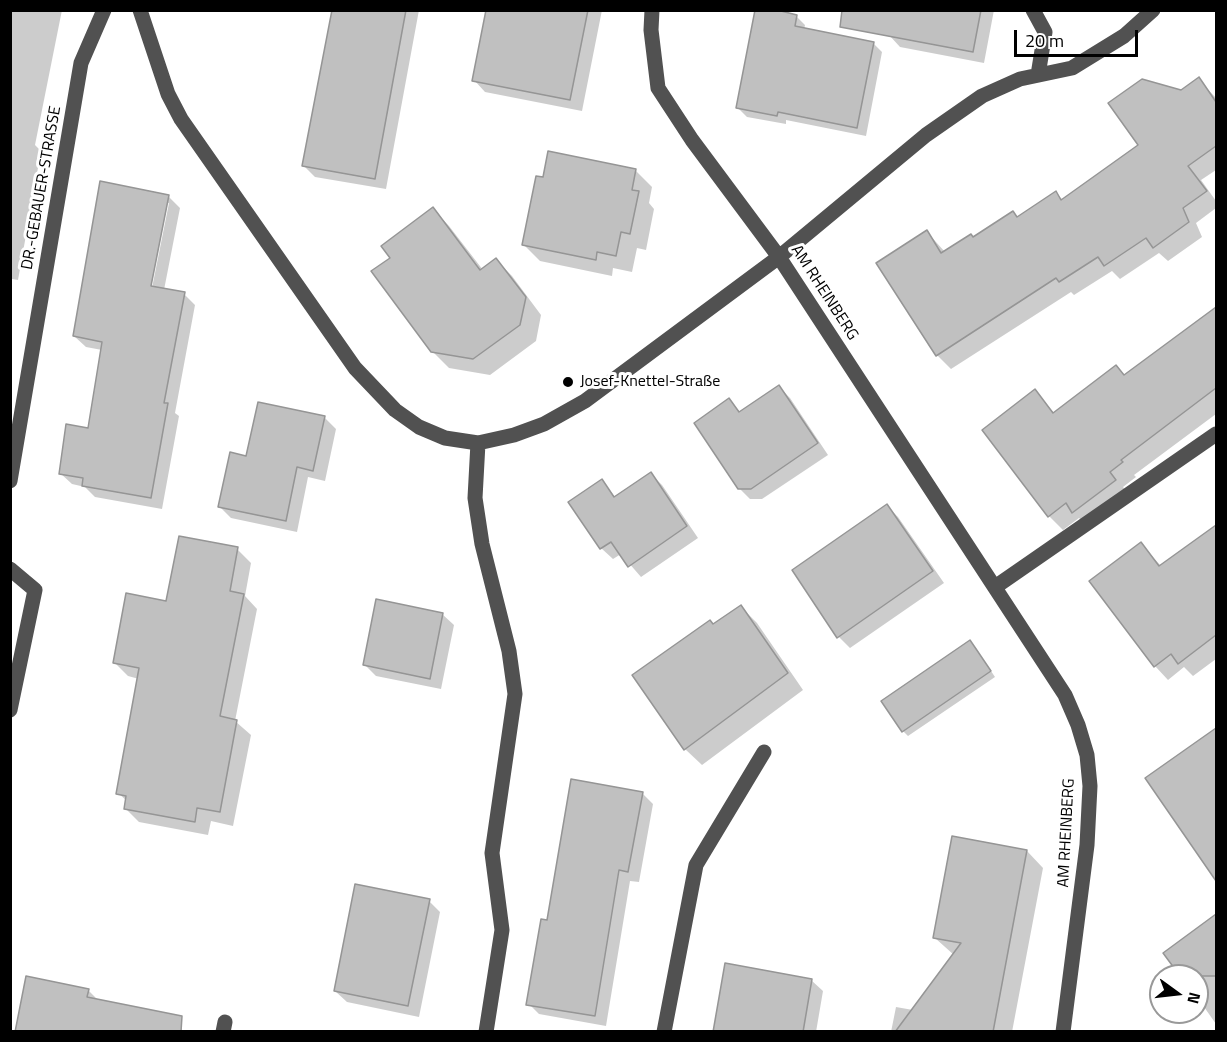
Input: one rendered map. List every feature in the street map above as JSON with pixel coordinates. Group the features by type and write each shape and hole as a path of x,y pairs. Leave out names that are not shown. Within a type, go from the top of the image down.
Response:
{"street":[{"name":"DR.-GEBAUER-STRASSE","path":"10,481 81,63 104,10"},
{"path":"140,10 168,94 181,119 355,368 395,410 419,427 446,438 478,443 514,435 544,424 585,401 779,257 926,135 982,96 1020,79 1072,68 1124,36 1153,10"},
{"name":"AM RHEINBERG","path":"652,10 651,30 658,88 692,140 779,257 1065,695 1078,724 1087,755 1090,786 1088,845 1063,1032"},
{"path":"1033,10 1045,32 1038,75"},
{"path":"995,587 1216,434"},
{"path":"478,443 475,498 482,544 509,651 515,694 492,853 502,930 486,1032"},
{"path":"10,569 35,590 10,710"},
{"path":"664,1032 696,865 764,752"}],"building":[{"path":"332,10 406,10 375,179 302,166"},
{"path":"486,10 588,10 570,100 472,81"},
{"path":"755,10 777,10 797,15 795,26 874,42 857,128 778,112 777,116 736,108"},
{"path":"842,10 981,10 973,52 840,27"},
{"path":"1199,77 1216,102 1216,146 1188,166 1207,191 1183,208 1189,222 1153,248 1146,238 1104,266 1098,257 1059,282 1056,278 936,356 876,263 927,230 941,253 971,234 973,237 1013,211 1017,217 1056,191 1061,200 1138,145 1108,103 1142,79 1181,90"},
{"path":"548,151 636,169 632,190 639,191 630,234 621,232 616,256 597,252 596,260 522,245 536,176 543,177"},
{"path":"100,181 169,195 151,286 185,292 164,403 168,403 151,498 82,486 83,478 59,474 66,424 88,428 102,342 73,336"},
{"path":"433,207 480,270 496,258 526,297 520,325 473,359 431,352 371,271 390,258 381,246"},
{"path":"1216,307 1216,388 1121,460 1123,462 1110,472 1116,480 1072,513 1066,503 1048,517 982,430 1035,389 1053,413 1116,365 1124,375"},
{"path":"779,385 818,443 751,489 738,489 694,423 729,398 739,412"},
{"path":"258,402 325,416 313,471 297,467 286,521 218,507 230,452 246,456"},
{"path":"651,472 687,526 628,567 611,542 600,549 568,502 602,479 614,497"},
{"path":"887,504 933,571 837,638 792,570"},
{"path":"1216,525 1216,635 1178,664 1171,654 1154,667 1089,581 1141,542 1159,566"},
{"path":"179,536 238,547 230,591 244,594 220,716 237,720 220,812 197,808 195,822 124,809 126,796 116,794 139,668 113,663 126,593 166,601"},
{"path":"376,599 443,613 430,679 363,665"},
{"path":"741,605 788,673 684,750 632,675 710,620 713,624"},
{"path":"970,640 991,671 902,732 881,701"},
{"path":"1216,728 1216,881 1145,778"},
{"path":"571,779 643,792 628,872 619,870 595,1016 526,1005 541,919 547,920"},
{"path":"952,836 1027,850 993,1032 895,1032 961,943 933,938"},
{"path":"355,884 430,899 408,1006 334,991"},
{"path":"1216,914 1216,976 1209,976 1209,964 1171,964 1163,953"},
{"path":"725,963 812,979 803,1032 713,1032"},
{"path":"26,976 89,989 87,997 182,1016 181,1032 15,1032"}],"place":[{"name":"Josef-Knettel-Straße","path":"568,382"}]}
